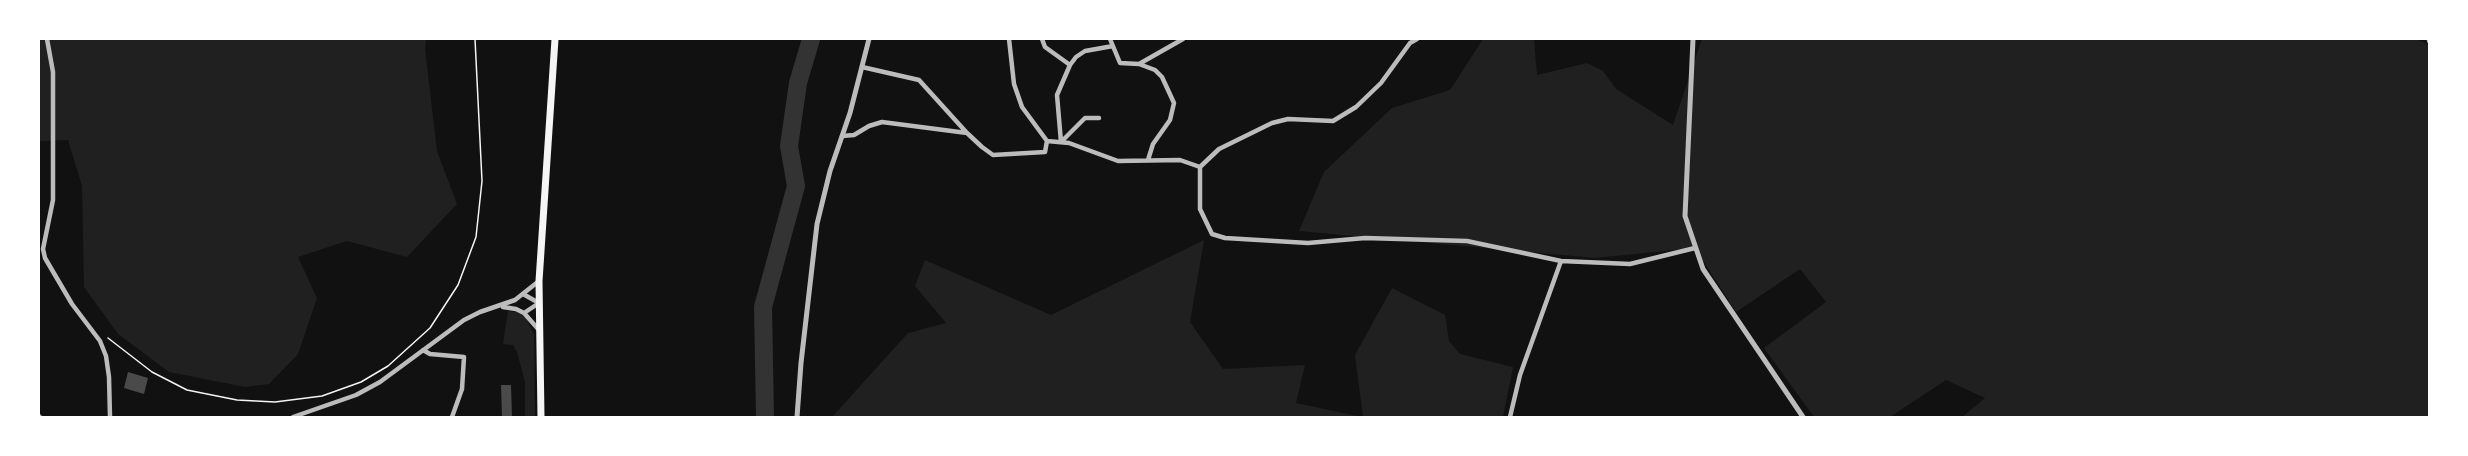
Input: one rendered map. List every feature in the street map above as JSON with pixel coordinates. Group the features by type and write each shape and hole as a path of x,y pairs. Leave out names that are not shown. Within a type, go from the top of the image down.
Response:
{"main road":[{"path":"541,417 539,280 555,39"}],"street":[{"path":"47,39 52,72 53,200 43,249 45,258 72,304 100,341 106,356 110,417"},
{"path":"797,417 818,220 869,39"},
{"path":"862,67 919,80 967,133 993,154 1045,152 1047,141 1022,107 1014,84 1009,39"},
{"path":"1042,39 1044,47 1070,65"},
{"path":"1110,39 1120,63 1139,64 1155,70 1162,77 1174,103 1170,120 1153,144 1148,160"},
{"path":"1139,64 1183,39"},
{"path":"1417,39 1410,43 1381,83 1356,107 1333,121 1288,119 1272,123 1220,149 1200,167 1200,209 1212,234 1225,238 1308,243 1365,238 1467,241 1561,261 1630,264 1695,248"},
{"path":"1694,39 1685,216 1703,269 1803,417"},
{"path":"1061,142 1057,95 1070,65 1085,51 1113,46"},
{"path":"1061,142 1085,118 1099,118"},
{"path":"842,136 854,135 869,126 882,122 967,133"},
{"path":"1047,141 1069,143 1118,161 1180,160 1200,167"},
{"path":"1510,417 1520,375 1561,261"},
{"path":"292,417 314,411 372,387 464,320 523,294 539,280"},
{"path":"523,294 539,303 524,313"},
{"path":"500,306 524,313 539,330"},
{"path":"423,350 430,354 464,357 462,389 452,417"},
{"path":"314,411 319,417"}],"path":[{"path":"102,333 118,348 152,372 187,390 237,400 275,402 322,396 361,382 388,366 430,328 458,285 476,237 482,181 475,39"}],"shaded area":[{"path":"39,39 426,39 425,49 437,151 457,204 407,257 347,241 298,257 317,298 298,354 269,384 245,387 169,372 118,334 84,287 82,186 68,140 39,141"},
{"path":"1483,39 1534,39 1537,75 1587,63 1603,71 1616,89 1673,125 1702,39 2416,39 2429,45 2429,417 1962,417 1985,398 1946,380 1890,417 1814,417 1764,348 1826,302 1800,269 1736,312 1695,248 1595,258 1299,231 1324,172 1392,108 1450,90"},
{"path":"1204,240 1190,322 1223,369 1305,365 1296,403 1362,417 832,417 908,333 946,323 915,286 925,260 1051,315"},
{"path":"1392,288 1445,315 1449,341 1460,354 1513,367 1503,417 1363,417 1355,355"},
{"path":"508,311 517,312 526,318 534,335 535,417 525,417 525,382 517,352 513,345 503,344"}],"building":[{"path":"128,372 148,378 144,394 124,388"},
{"path":"501,385 511,385 512,417 502,417"}],"waterway":[{"path":"765,417 763,307 796,186 789,146 798,83 811,39"}]}
